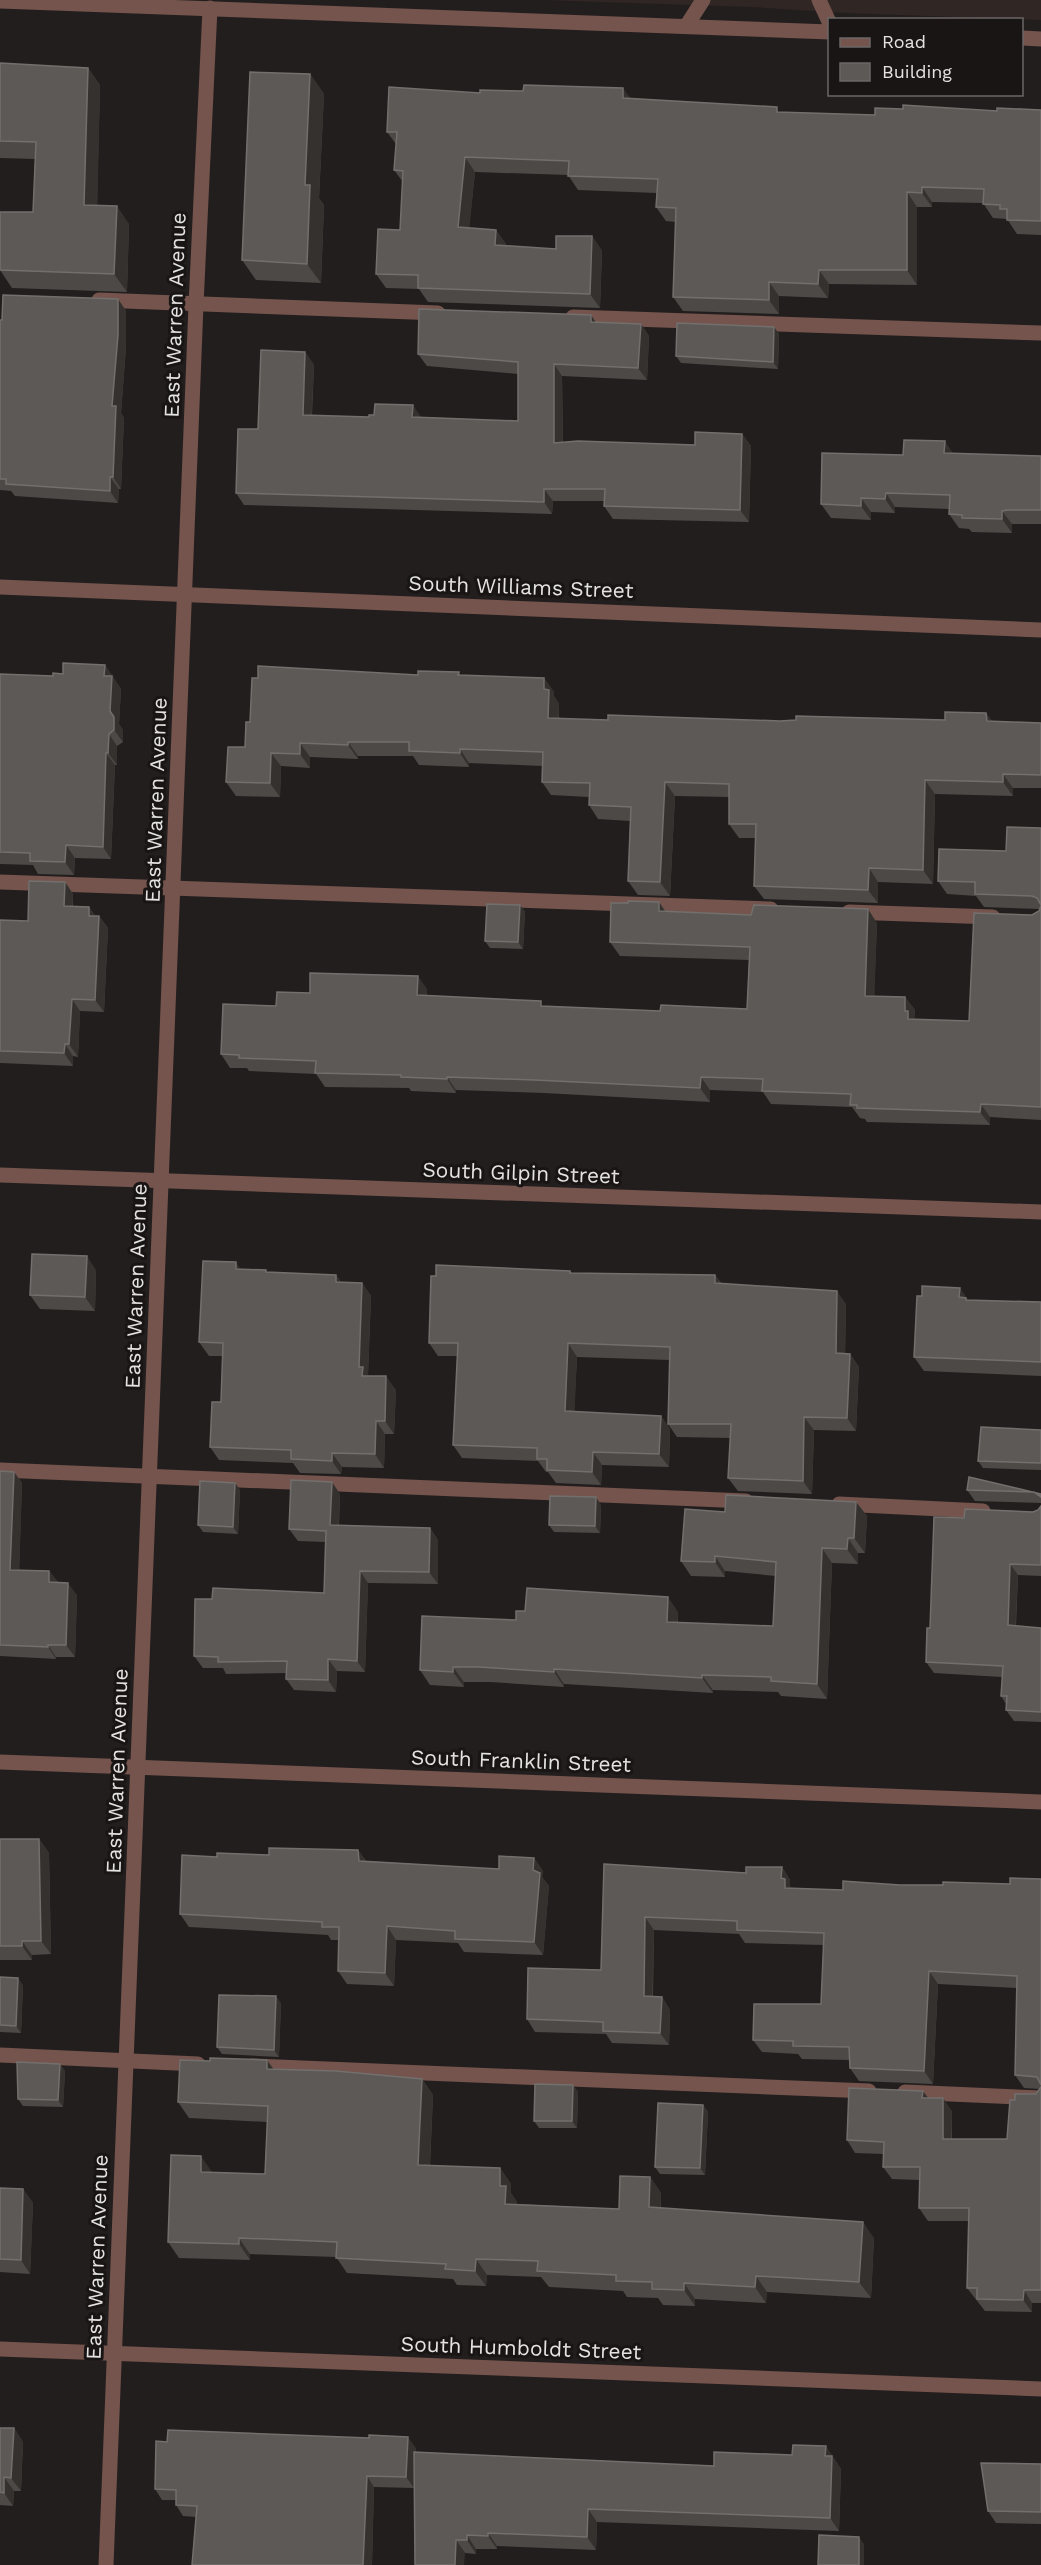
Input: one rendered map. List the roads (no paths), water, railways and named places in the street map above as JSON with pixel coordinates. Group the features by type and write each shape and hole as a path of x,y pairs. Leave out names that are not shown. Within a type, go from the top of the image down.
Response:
{"street":[{"path":"0,0 828,32"},
{"path":"687,25 703,0"},
{"path":"819,0 828,20"},
{"name":"East Warren Avenue","path":"106,2565 196,304 210,8"},
{"path":"1023,38 1041,39"},
{"path":"80,300 454,313"},
{"path":"562,317 1041,333"},
{"name":"South Williams Street","path":"0,587 1041,630"},
{"path":"0,882 790,910"},
{"path":"838,912 1005,917"},
{"name":"South Gilpin Street","path":"0,1175 1041,1212"},
{"path":"0,1470 757,1501"},
{"path":"828,1504 994,1511"},
{"name":"South Franklin Street","path":"0,1762 1041,1802"},
{"path":"0,2055 213,2065"},
{"path":"236,2066 1041,2098"},
{"name":"South Humboldt Street","path":"0,2349 1041,2389"}]}
